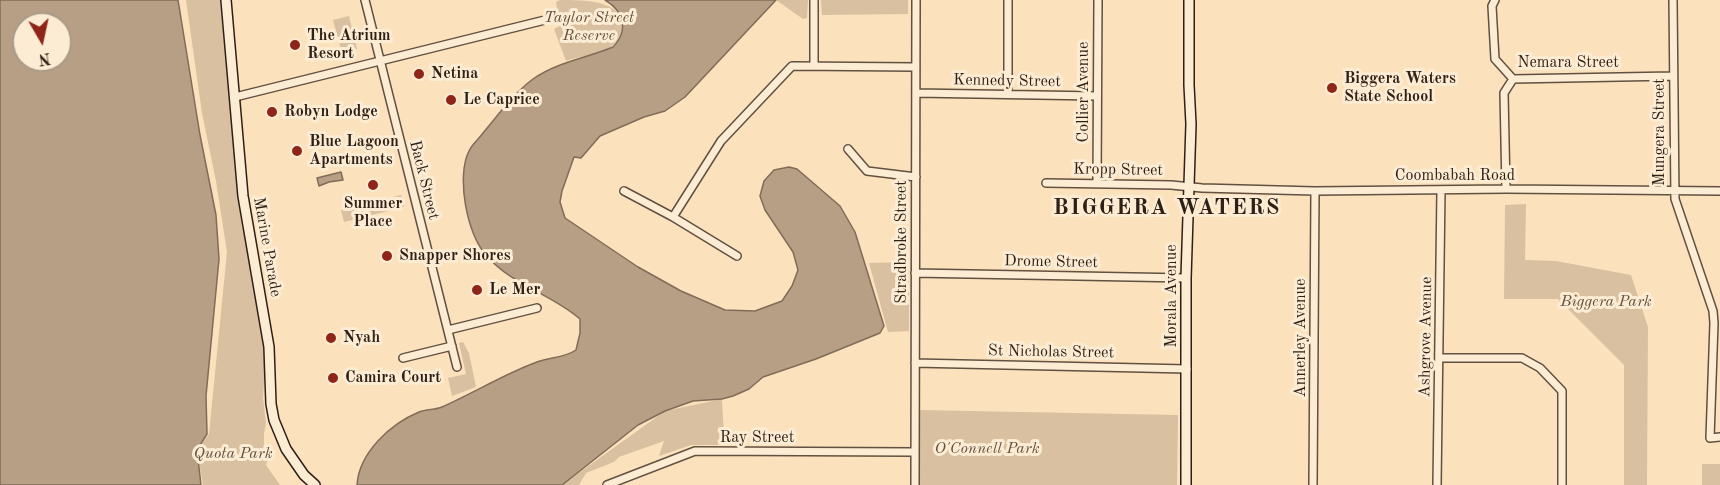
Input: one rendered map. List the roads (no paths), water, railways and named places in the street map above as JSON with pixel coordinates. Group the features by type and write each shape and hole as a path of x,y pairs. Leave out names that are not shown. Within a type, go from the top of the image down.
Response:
{"main road":[{"name":"Marine Parade","path":"226,0 243,196 269,347 272,412 291,458 315,485"},
{"name":"Morala Avenue","path":"1186,485 1186,279 1191,124 1189,0"}],"street":[{"name":"Back Street","path":"365,0 458,367"},
{"path":"814,0 814,66"},
{"name":"Stradbroke Street","path":"915,485 916,0"},
{"path":"1008,0 1008,94"},
{"name":"Collier Avenue","path":"1097,183 1098,0"},
{"name":"Nemara Street","path":"1495,0 1492,6 1495,59 1513,79 1673,76"},
{"name":"Mungera Street","path":"1673,0 1674,192 1717,322 1710,438 1720,437"},
{"path":"235,97 549,19"},
{"path":"673,216 721,141 792,66 915,67"},
{"path":"1506,189 1504,93 1513,79"},
{"name":"Kennedy Street","path":"916,93 1097,96"},
{"path":"848,149 867,171 916,177"},
{"name":"Kropp Street","path":"1046,183 1171,184 1190,187"},
{"name":"Coombabah Road","path":"1190,187 1315,190 1720,191"},
{"name":"Annerley Avenue","path":"1313,485 1315,190"},
{"name":"Ashgrove Avenue","path":"1437,485 1441,190"},
{"path":"624,191 673,216 737,256"},
{"name":"Drome Street","path":"915,273 1186,279"},
{"path":"448,330 537,308"},
{"path":"403,358 452,346"},
{"path":"1439,358 1522,358 1540,368 1562,391 1562,485"},
{"name":"St Nicholas Street","path":"915,363 1187,369"},
{"name":"Ray Street","path":"607,485 695,451 914,452"}],"place":[{"name":"The Atrium Resort","path":"295,45"},
{"name":"Netina","path":"419,74"},
{"name":"Biggera Waters State School","path":"1332,88"},
{"name":"Le Caprice","path":"451,100"},
{"name":"Robyn Lodge","path":"272,112"},
{"name":"Blue Lagoon Apartments","path":"297,151"},
{"name":"Summer Place","path":"373,185"},
{"name":"Snapper Shores","path":"387,256"},
{"name":"Le Mer","path":"477,290"},
{"name":"Nyah","path":"331,338"},
{"name":"Camira Court","path":"333,378"}],"district":[{"name":"BIGGERA WATERS","path":"1167,208"}],"park label":[{"name":"Taylor Street Reserve","path":"589,27"},
{"name":"Biggera Park","path":"1606,302"},
{"name":"O'Connell Park","path":"987,449"},
{"name":"Quota Park","path":"233,454"}]}
